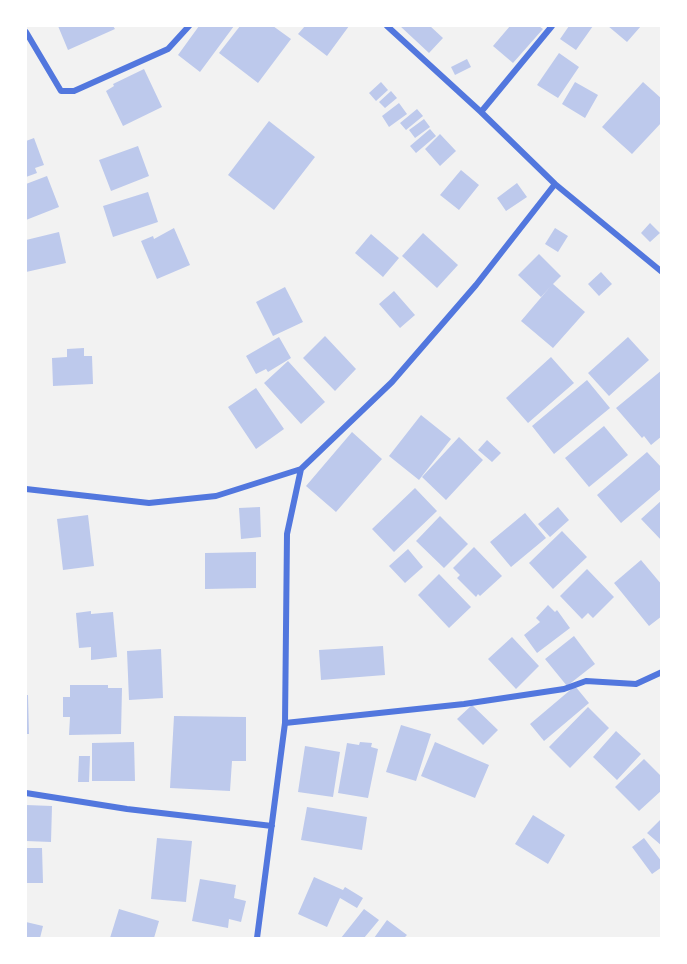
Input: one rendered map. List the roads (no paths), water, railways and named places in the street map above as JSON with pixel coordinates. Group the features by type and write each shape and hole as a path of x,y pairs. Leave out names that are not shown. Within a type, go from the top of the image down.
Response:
{"street":[{"path":"26,32 61,91 74,91 168,49 189,26"},
{"path":"387,26 555,184 662,272"},
{"path":"481,112 552,26"},
{"path":"26,489 149,503 216,496 300,469 392,382 476,285 555,184"},
{"path":"257,939 285,723 287,534 300,469"},
{"path":"285,723 464,704 564,689 586,681 636,684 662,672"},
{"path":"26,793 127,809 272,826"}]}
